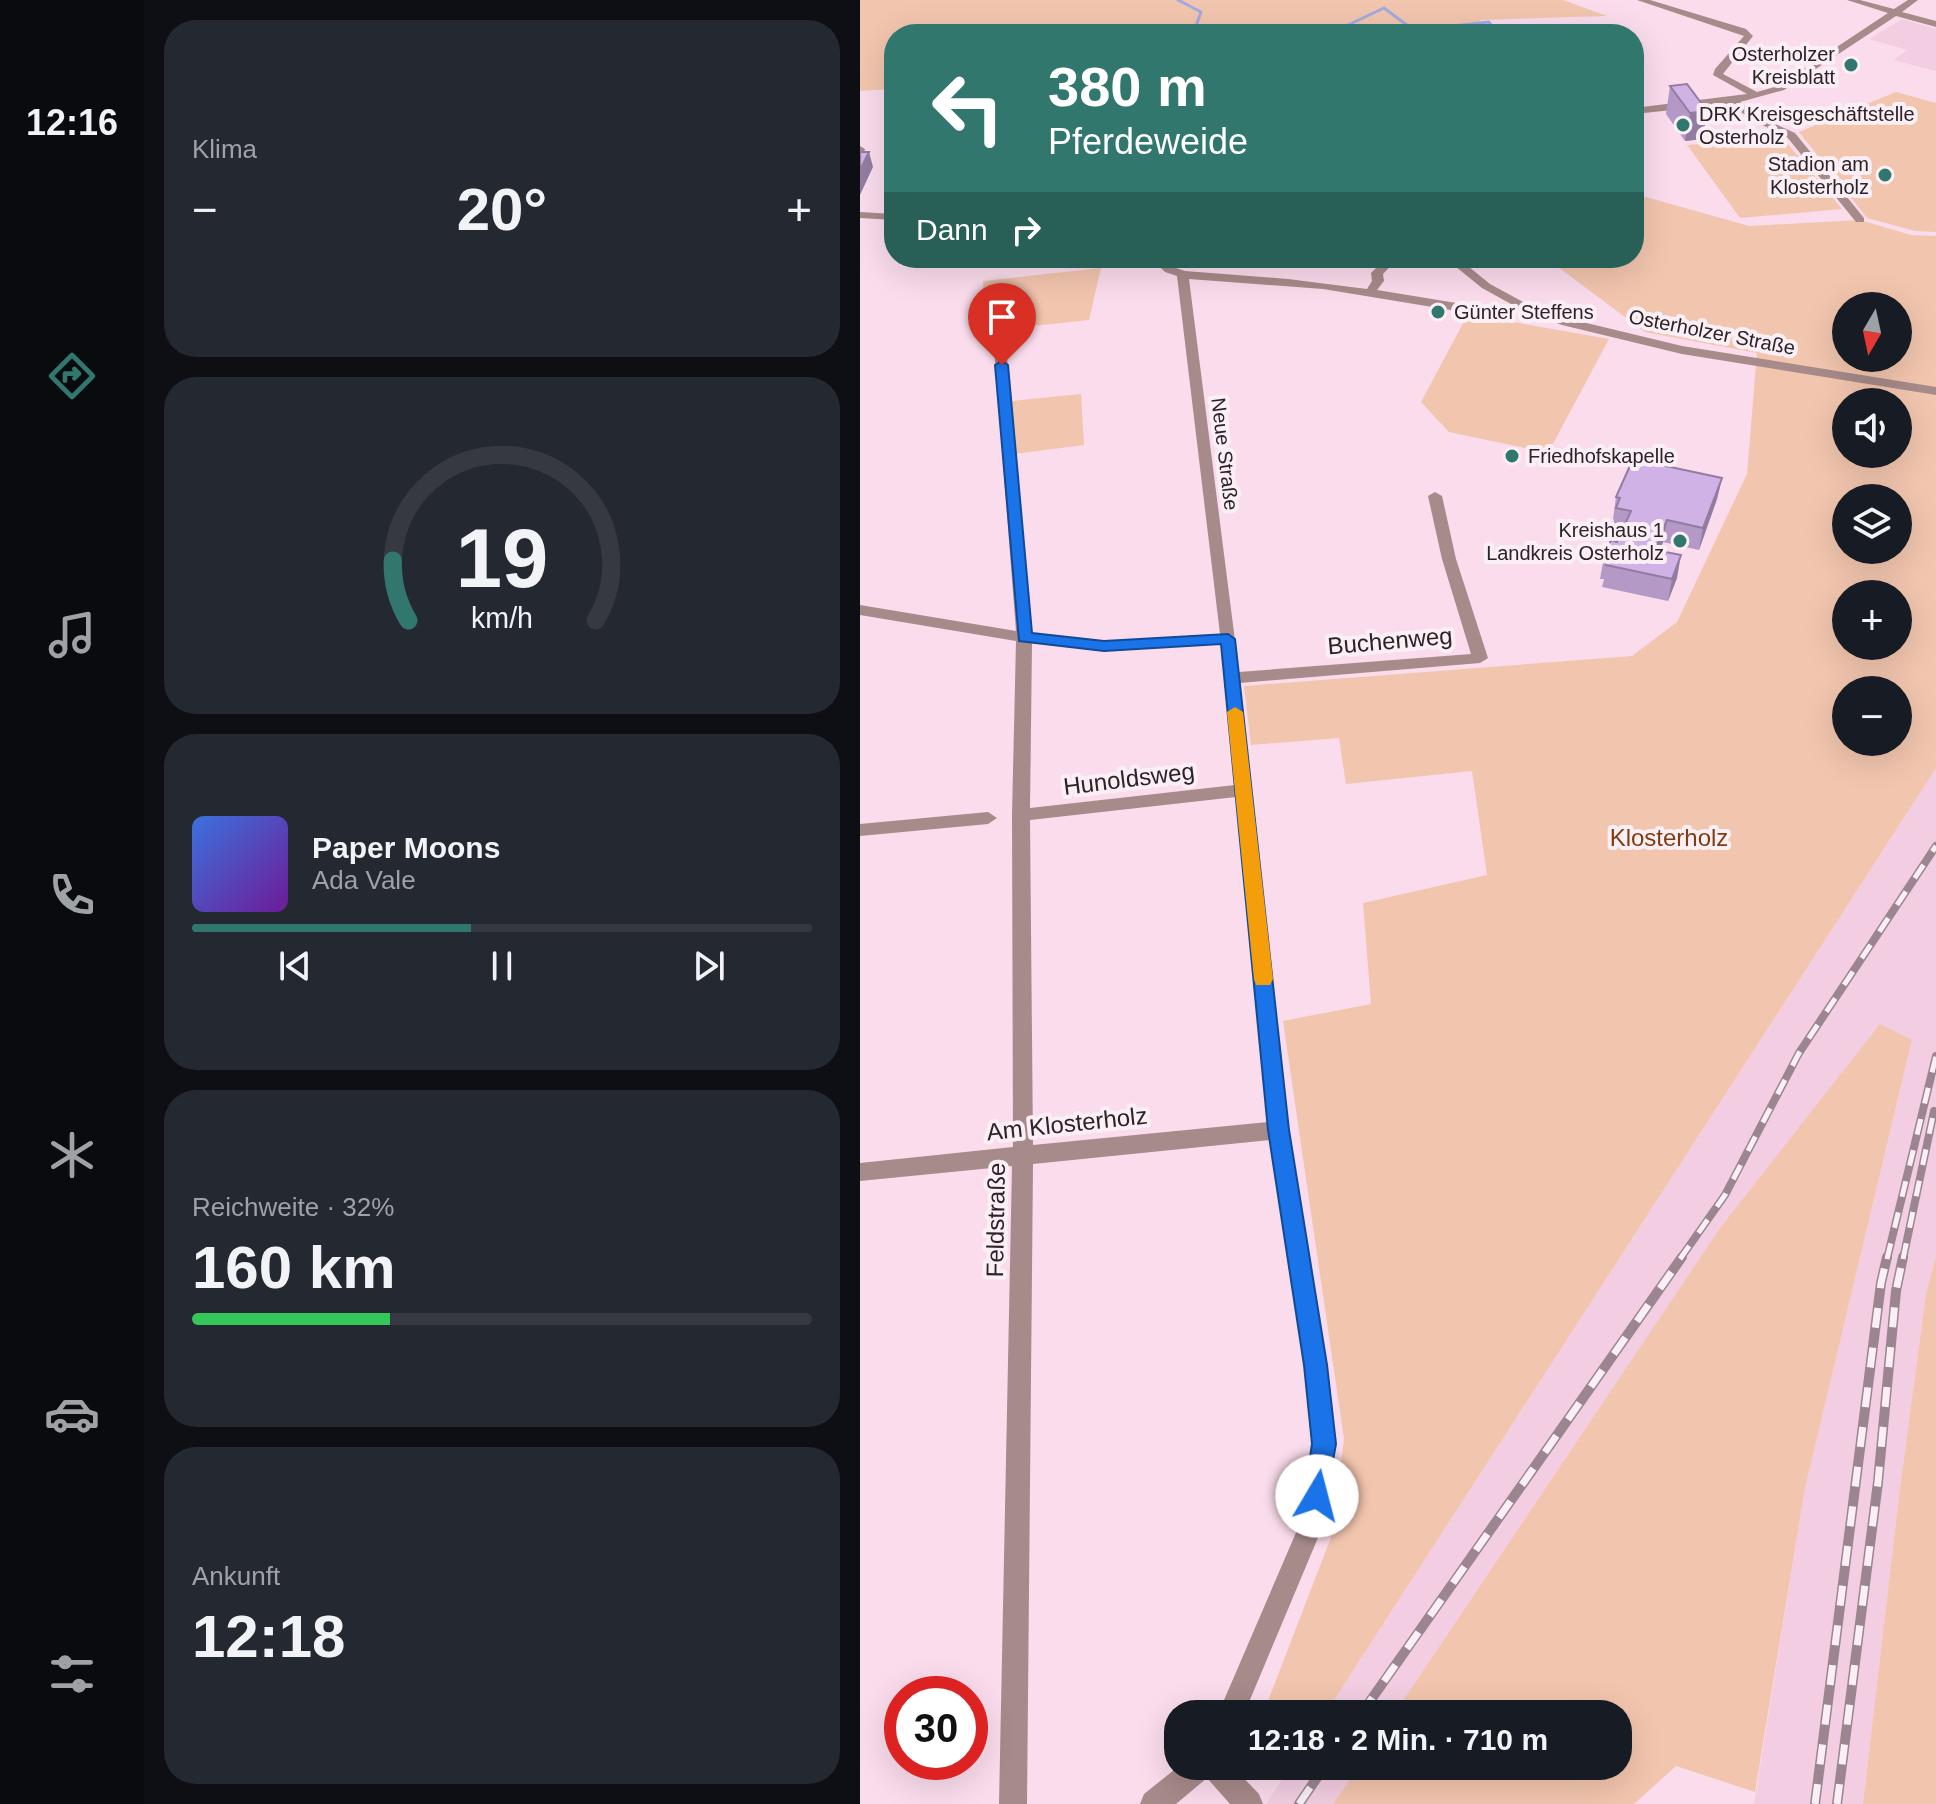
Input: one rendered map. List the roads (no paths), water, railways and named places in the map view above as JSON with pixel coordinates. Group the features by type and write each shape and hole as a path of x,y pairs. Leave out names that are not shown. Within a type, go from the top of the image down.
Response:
{"street":[{"path":"1641,0 1743,31 1749,36 1718,71 1718,75 1758,96"},
{"path":"1851,0 1936,24"},
{"path":"1644,110 1733,101 1781,88 1914,0"},
{"path":"1733,101 1753,117 1791,135 1860,220"},
{"path":"860,215 884,216"},
{"path":"1169,268 1183,275 1272,279 1493,313 1521,305"},
{"path":"1370,292 1382,268"},
{"name":"Osterholzer Straße","path":"1464,268 1486,286 1521,305 1566,322 1682,350 1936,391"},
{"name":"Neue Straße","path":"1183,275 1228,639 1279,1130 1316,1365 1324,1444 1313,1521 1237,1700"},
{"name":"Feldstraße","path":"999,334 1024,637 1021,815 1023,1154 1013,1804"},
{"name":"Buchenweg","path":"1232,678 1480,658 1449,559 1435,496"},
{"path":"860,610 1024,637 1104,646 1228,639"},
{"name":"Hunoldsweg","path":"1021,815 1243,790"},
{"path":"860,830 988,818"},
{"name":"Am Klosterholz","path":"860,1172 1279,1130"},
{"path":"1154,1804 1184,1780"},
{"path":"1227,1780 1249,1804"}],"waterway":[{"path":"1178,0 1201,12 1197,24"},
{"path":"1350,24 1384,8 1405,24"},
{"path":"1471,24 1490,24"}],"railway":[{"path":"1680,1259 1725,1195 1799,1053 1936,846"},
{"path":"1887,1259 1936,1056"},
{"path":"1903,1259 1934,1111"},
{"path":"1371,1700 1682,1257"},
{"path":"1815,1804 1881,1283 1887,1257"},
{"path":"1837,1804 1878,1482 1896,1291 1903,1257"},
{"path":"1299,1804 1315,1780"}],"place":[{"name":"Osterholzer Kreisblatt","path":"1851,65"},
{"name":"DRK Kreisgeschäftstelle Osterholz","path":"1683,125"},
{"name":"Stadion am Klosterholz","path":"1885,175"},
{"name":"Günter Steffens","path":"1438,312"},
{"name":"Friedhofskapelle","path":"1512,456"},
{"name":"Kreishaus 1 Landkreis Osterholz","path":"1680,541"}],"park label":[{"name":"Klosterholz","path":"1669,838"}]}
